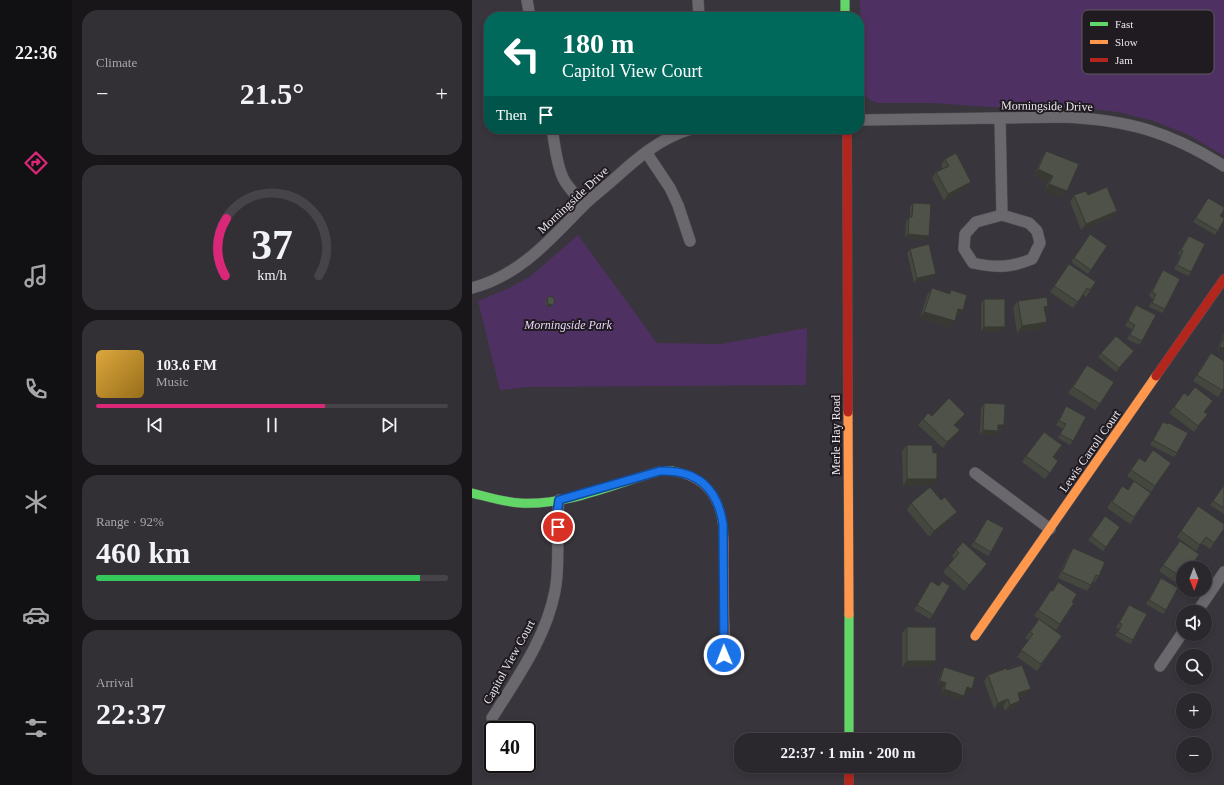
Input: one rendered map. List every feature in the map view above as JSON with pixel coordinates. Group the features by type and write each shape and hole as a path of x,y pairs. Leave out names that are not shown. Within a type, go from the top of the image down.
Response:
{"street":[{"path":"527,0 529,12"},
{"path":"698,0 699,12"},
{"path":"845,0 845,12"},
{"path":"1000,118 1002,215"},
{"name":"Morningside Drive","path":"864,120 1078,118 1120,122 1148,129 1176,139 1202,152 1224,166"},
{"path":"553,134 563,177 584,205"},
{"name":"Morningside Drive","path":"472,288 484,285 514,269 533,255 559,232 584,205 646,152 665,139 678,134"},
{"name":"Merle Hay Road","path":"847,134 848,733"},
{"path":"646,152 670,188 678,205 690,241"},
{"path":"1002,215 1029,223 1037,231 1040,243 1032,259 1018,265 992,267 973,263 964,249 965,234 976,222 1002,215"},
{"name":"Lewis Carroll Court","path":"975,636 1224,279"},
{"path":"472,493 510,502 528,503 559,500 660,471 675,470 687,473 697,478 708,487 716,498 721,510 723,524 724,655"},
{"path":"975,474 1050,529"},
{"name":"Capitol View Court","path":"492,718 531,654 548,617 555,591 558,565 557,514 559,500"},
{"path":"1202,605 1224,572"},
{"path":"1160,666 1177,641"},
{"path":"849,773 849,785"}],"green space":[{"path":"860,0 1224,0 1224,156 1189,135 1154,121 1118,112 1086,108 1007,108 932,103 874,102 864,93 864,12 860,12"},
{"name":"Morningside Park","path":"578,235 657,343 721,344 807,328 806,385 529,387 500,390 478,301 507,289 531,276"}],"building":[{"path":"1046,151 1079,164 1067,191 1049,184 1053,176 1038,169"},
{"path":"956,153 971,182 948,194 936,172 949,166 945,159"},
{"path":"1107,187 1117,211 1086,224 1074,195 1086,191 1088,195"},
{"path":"1208,198 1224,207 1224,210 1220,216 1224,218 1224,220 1218,231 1196,218"},
{"path":"913,203 931,204 929,236 908,234 909,217 912,217"},
{"path":"1090,234 1107,246 1091,270 1074,258"},
{"path":"1189,236 1205,244 1191,272 1177,265 1183,251 1181,250"},
{"path":"929,244 936,274 917,278 910,249"},
{"path":"1069,264 1096,282 1090,290 1087,288 1078,302 1054,286"},
{"path":"1163,270 1180,279 1165,309 1152,303 1156,294 1152,292"},
{"path":"932,288 950,294 951,290 967,295 963,310 958,309 955,321 924,312"},
{"path":"550,296 554,298 555,302 552,305 548,304 547,299"},
{"path":"1047,297 1048,306 1044,307 1047,322 1022,326 1018,301"},
{"path":"984,299 1005,299 1005,327 984,327"},
{"path":"1136,305 1156,315 1142,341 1130,335 1135,325 1128,321"},
{"path":"1116,336 1134,351 1119,368 1101,353"},
{"path":"1224,337 1224,348 1220,347"},
{"path":"1211,353 1224,361 1224,388 1222,390 1197,375"},
{"path":"1087,365 1114,382 1100,404 1073,387"},
{"path":"1195,387 1213,401 1204,412 1208,414 1198,426 1174,407 1184,393 1188,396"},
{"path":"949,398 965,414 954,425 960,430 947,442 923,419 928,413 932,416"},
{"path":"984,403 1005,404 1004,425 998,425 998,431 983,430"},
{"path":"1066,406 1086,417 1073,441 1060,434 1066,424 1059,421"},
{"path":"1163,422 1169,423 1188,433 1177,453 1153,440"},
{"path":"1044,432 1062,445 1053,457 1058,461 1050,473 1026,456"},
{"path":"907,445 932,445 933,453 937,453 937,479 907,479"},
{"path":"1153,450 1171,463 1155,486 1131,470 1139,458 1145,462"},
{"path":"1134,481 1151,493 1134,517 1112,502 1122,486 1128,490"},
{"path":"1224,485 1224,508 1213,501"},
{"path":"930,487 941,500 945,497 957,512 934,531 911,503"},
{"path":"1198,506 1224,524 1224,529 1214,543 1206,537 1200,545 1181,531"},
{"path":"1105,516 1120,527 1106,547 1091,536"},
{"path":"987,519 1004,528 991,552 974,542"},
{"path":"1180,541 1199,554 1195,561 1176,561 1176,573 1163,565"},
{"path":"963,542 987,564 969,585 948,566 959,553 956,550"},
{"path":"1073,548 1105,562 1099,576 1096,575 1091,585 1062,572"},
{"path":"1161,578 1176,587 1176,592 1166,610 1149,600"},
{"path":"931,581 939,586 942,581 950,586 933,615 917,605"},
{"path":"1058,582 1077,594 1072,602 1074,603 1060,624 1038,610"},
{"path":"1129,605 1147,614 1133,640 1118,632 1122,624 1119,623"},
{"path":"1039,619 1062,636 1041,664 1021,650 1033,634 1030,632"},
{"path":"907,627 936,627 936,661 907,661"},
{"path":"1022,665 1031,689 1018,693 1020,701 1010,705 1008,699 998,703 988,675 1007,668 1007,670"},
{"path":"944,667 975,677 972,689 967,687 964,696 944,689 946,683 940,681"}],"traffic: fast":[{"path":"845,0 845,12"},
{"path":"472,493 508,502 538,503 556,501 591,493 660,471 673,471 685,474"},
{"path":"849,614 849,733"}],"traffic: slow":[{"path":"975,636 1156,376"},
{"path":"848,412 849,614"},
{"path":"685,474 695,478 709,490 719,507 723,525 725,655"}],"traffic: jam":[{"path":"847,134 848,412"},
{"path":"1156,376 1224,279"},
{"path":"849,773 849,785"}],"route":[{"path":"558,527 557,514 559,500 660,471 675,470 687,473 697,478 708,487 716,498 721,510 723,524 724,655"}]}
